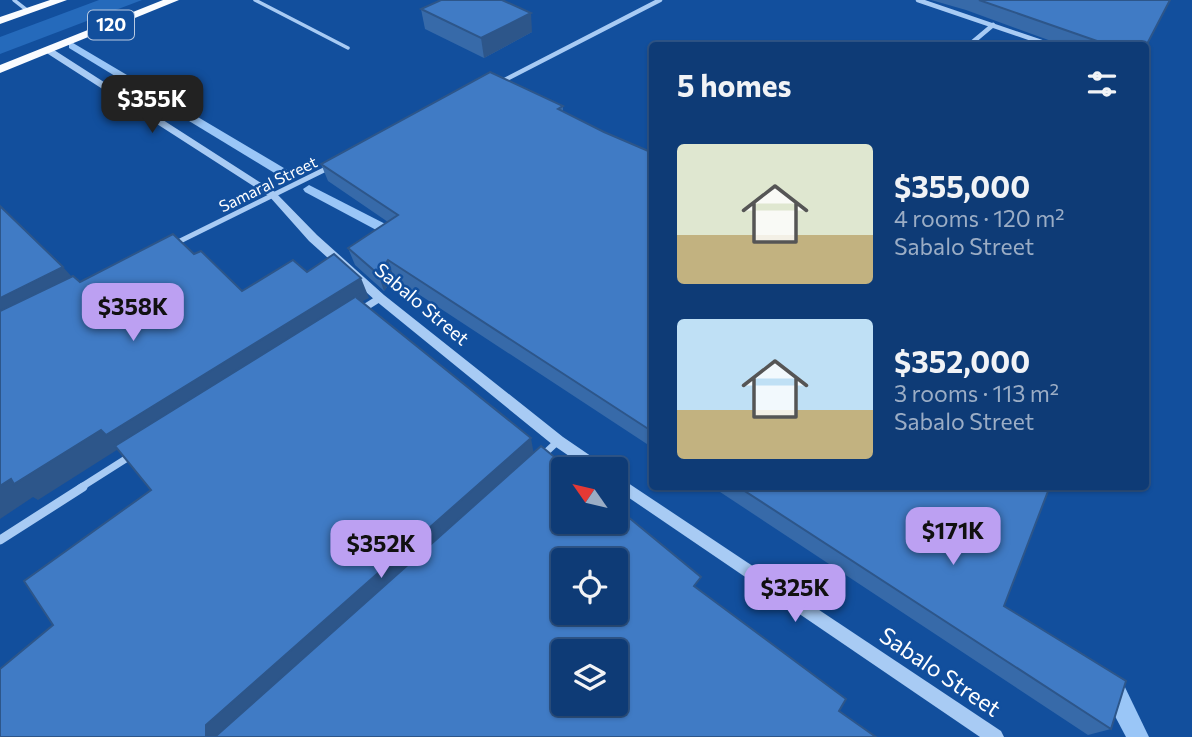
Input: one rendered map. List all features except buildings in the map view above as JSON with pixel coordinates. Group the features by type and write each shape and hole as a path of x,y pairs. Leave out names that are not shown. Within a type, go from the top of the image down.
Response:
{"highway":[{"path":"0,21 61,0"},
{"name":"120","path":"0,69 173,0"}],"street":[{"path":"488,88 660,0"},
{"path":"918,0 1042,42"},
{"path":"973,42 993,25"},
{"name":"Sabalo Street","path":"48,50 272,194 313,238 380,298 581,457"},
{"path":"500,82 512,88"},
{"name":"Samaral Street","path":"162,251 342,161"},
{"path":"357,312 380,298"},
{"path":"527,469 558,441"},
{"path":"0,540 138,452"},
{"name":"Sabalo Street","path":"628,489 995,737"}],"lane":[{"path":"14,0 28,11"},
{"path":"255,0 348,48"},
{"path":"262,4 271,0"}],"shaded area":[{"path":"99,0 142,0 0,54 0,37"}],"waterway":[{"path":"73,46 290,177"},
{"path":"309,189 400,237"},
{"path":"1109,684 1138,737"}]}
